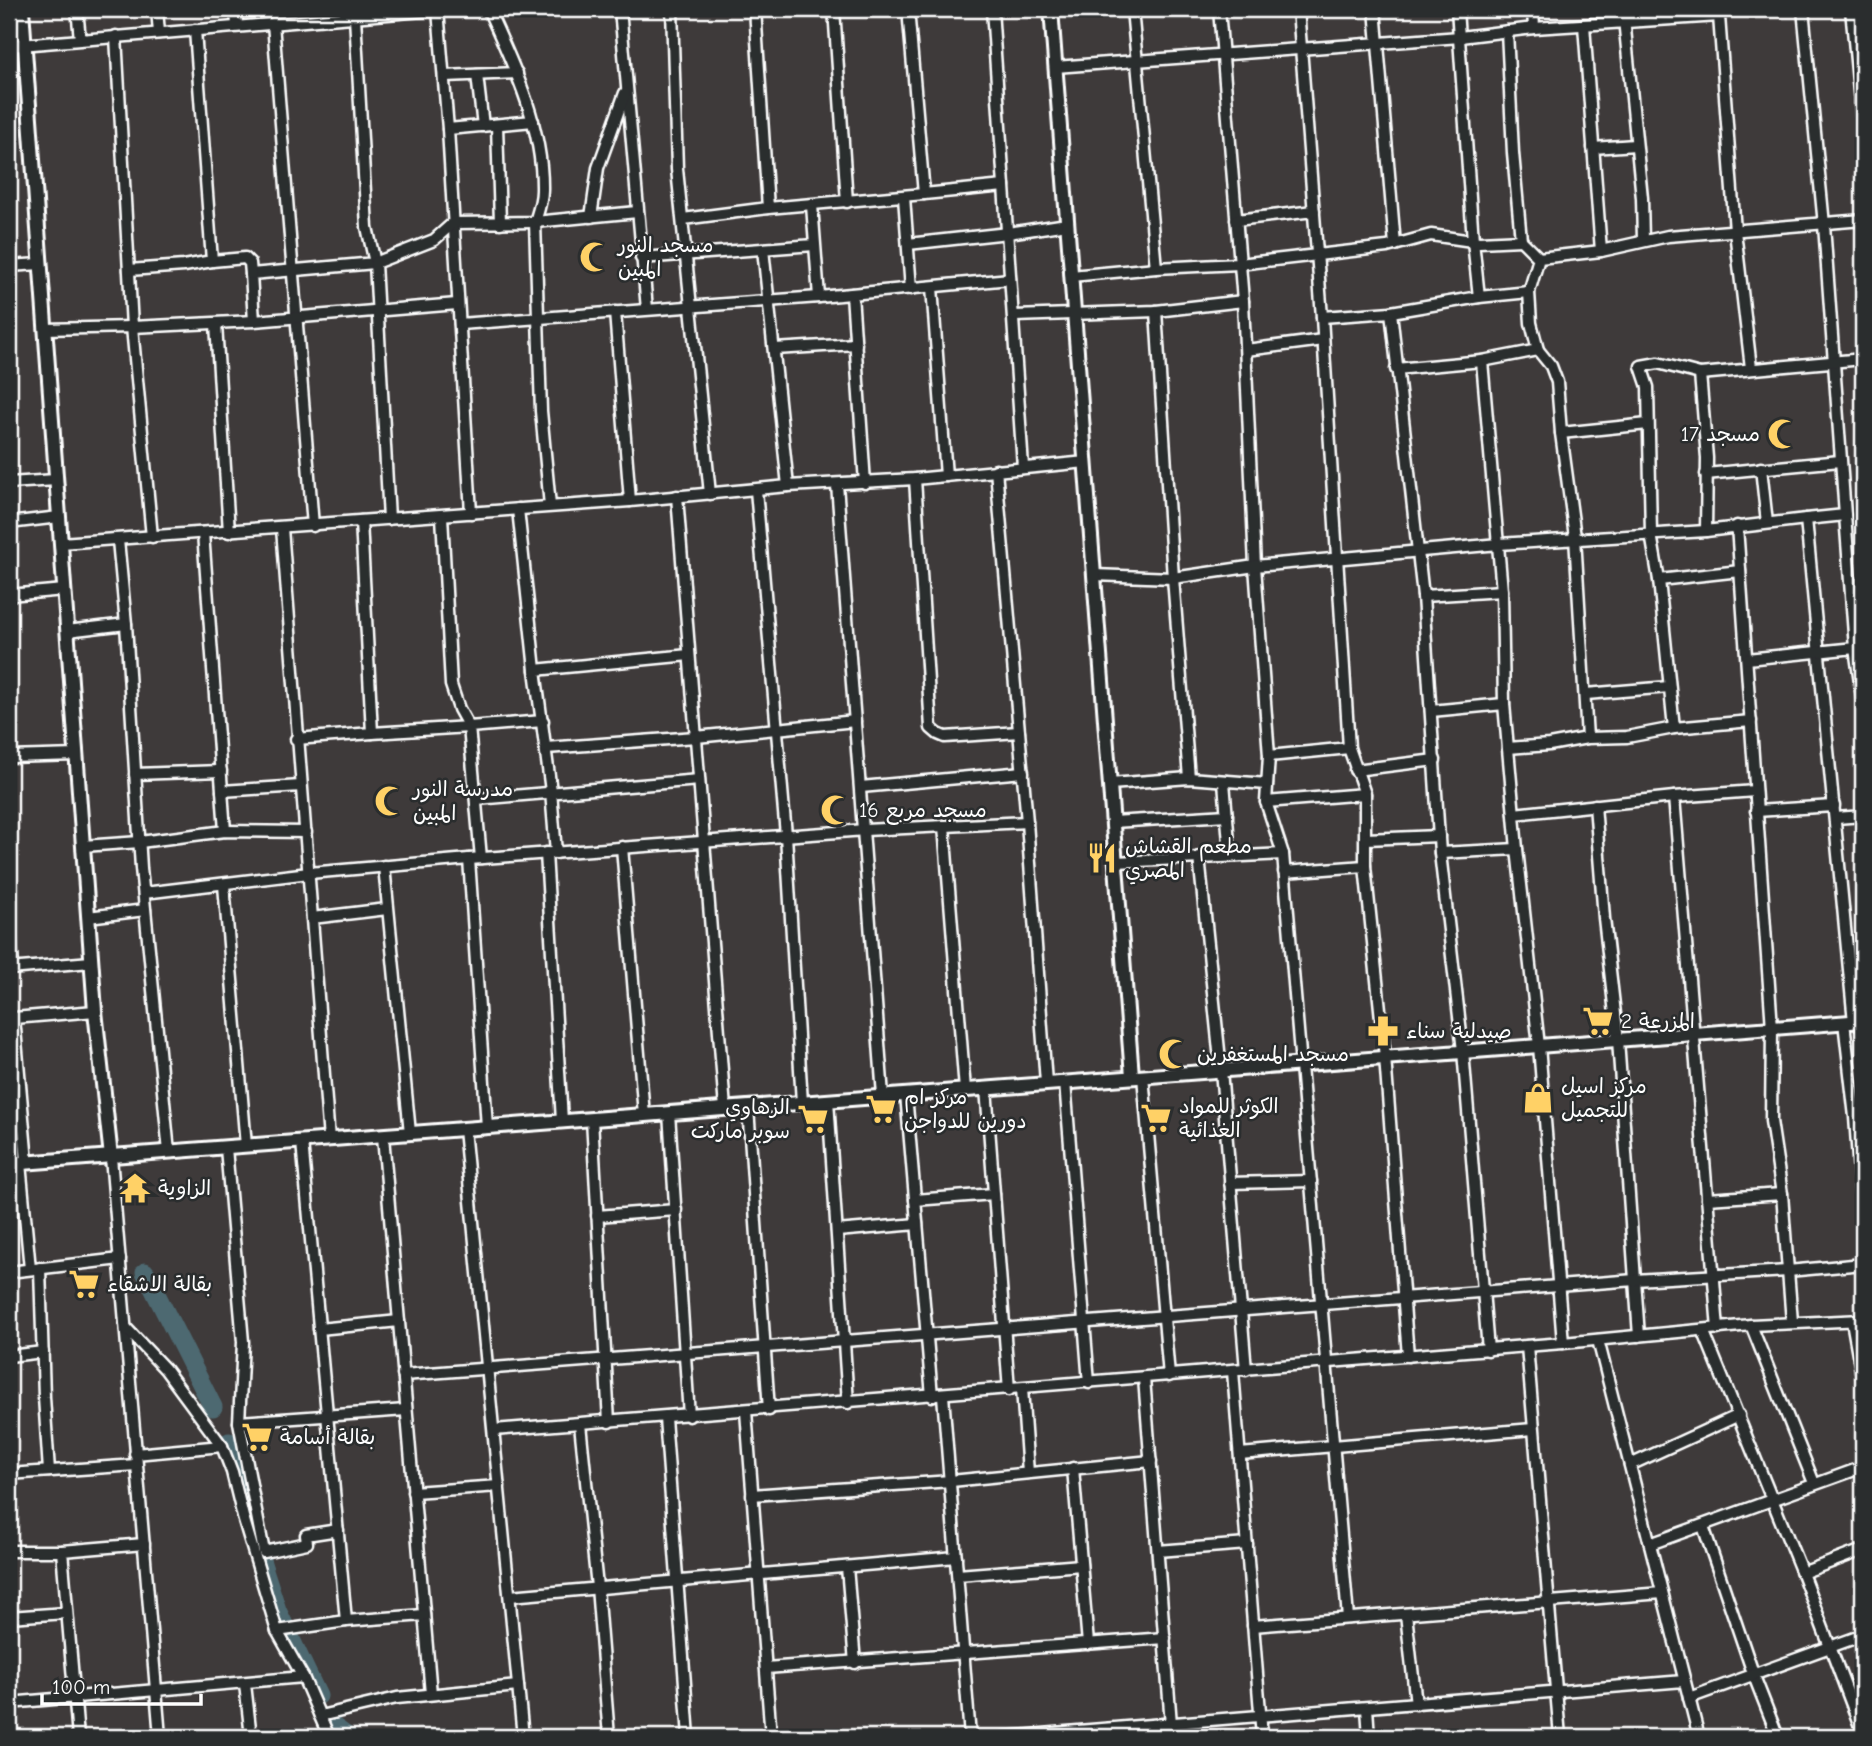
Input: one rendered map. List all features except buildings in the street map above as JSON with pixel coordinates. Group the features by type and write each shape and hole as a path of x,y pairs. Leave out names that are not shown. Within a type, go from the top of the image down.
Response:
{"street":[{"path":"22,9 91,961 111,1157 160,1737"},
{"path":"77,9 80,39"},
{"path":"157,9 159,33"},
{"path":"236,9 237,26"},
{"path":"9,46 273,23 319,13 355,17 396,11 443,9 444,76 471,513"},
{"path":"488,9 517,73 540,150 542,193 535,222 541,411 550,506"},
{"path":"620,9 647,309"},
{"path":"672,9 677,169 710,494"},
{"path":"755,9 768,208"},
{"path":"834,9 847,202"},
{"path":"908,9 924,194"},
{"path":"992,9 1023,467"},
{"path":"1051,9 1116,862 1169,1376"},
{"path":"1132,9 1156,268"},
{"path":"1219,9 1246,350 1255,566 1269,756 1266,802 1283,854 1348,1618"},
{"path":"1298,9 1318,254 1349,748 1365,794 1365,866 1385,1057 1408,1356"},
{"path":"1375,9 1395,245"},
{"path":"1457,9 1479,297"},
{"path":"1533,9 1534,28"},
{"path":"1623,9 1642,198 1643,240"},
{"path":"1803,9 1824,225 1840,461 1851,575 1854,648 1863,704"},
{"path":"1851,9 1863,135"},
{"path":"1055,67 1301,47 1378,44 1718,13 1735,231 1751,368"},
{"path":"355,17 368,227 375,263 388,519"},
{"path":"273,23 313,526"},
{"path":"1584,25 1601,251"},
{"path":"195,30 212,261"},
{"path":"1507,32 1513,153 1521,240 1539,258 1601,251 1643,240 1863,220"},
{"path":"116,36 132,327 152,537"},
{"path":"444,76 517,73"},
{"path":"477,75 483,126"},
{"path":"591,217 598,168 627,88"},
{"path":"448,129 533,121"},
{"path":"497,125 500,223"},
{"path":"1593,148 1635,145"},
{"path":"683,219 768,208 1004,186"},
{"path":"904,197 911,289"},
{"path":"812,205 819,297"},
{"path":"1236,220 1314,211"},
{"path":"251,274 375,263 434,240 453,223 535,222 637,212"},
{"path":"908,244 1067,224"},
{"path":"1071,276 1239,264 1395,245 1431,235 1473,241 1521,240"},
{"path":"641,258 814,245"},
{"path":"763,249 788,486"},
{"path":"129,270 245,258 250,263 254,321"},
{"path":"1539,258 1529,292 1531,323 1538,350 1555,373 1576,537 1587,738"},
{"path":"9,266 40,264"},
{"path":"460,324 819,297 1010,279"},
{"path":"932,287 946,476"},
{"path":"1322,317 1391,312 1479,297 1529,292"},
{"path":"852,294 865,482"},
{"path":"1014,316 1156,311 1243,301"},
{"path":"45,330 216,324 457,304"},
{"path":"1156,311 1189,778"},
{"path":"615,312 630,501"},
{"path":"1391,312 1419,552 1440,853 1463,1051 1488,1350"},
{"path":"216,324 229,532"},
{"path":"1246,350 1323,340"},
{"path":"775,349 856,344"},
{"path":"1396,369 1482,362 1538,350"},
{"path":"1674,728 1659,580 1651,534 1648,387 1642,366 1658,363 1700,374 1863,359"},
{"path":"1482,362 1499,544 1504,704 1539,1046 1563,1343"},
{"path":"1700,374 1707,458 1706,531"},
{"path":"1561,433 1648,424"},
{"path":"1706,474 1840,461"},
{"path":"61,543 442,516 1086,463"},
{"path":"1761,468 1767,523"},
{"path":"996,470 1023,772 1046,1083"},
{"path":"915,479 931,728 945,737 1019,732"},
{"path":"10,482 55,480"},
{"path":"837,484 883,1096"},
{"path":"756,490 786,835 802,1102"},
{"path":"677,496 725,1109"},
{"path":"518,509 551,791 562,1121"},
{"path":"1094,575 1173,578 1255,566 1576,537 1706,531 1845,515"},
{"path":"442,516 451,685 469,727 481,858"},
{"path":"9,523 59,517"},
{"path":"1806,519 1854,1022 1855,1117 1863,1231"},
{"path":"361,522 372,733"},
{"path":"1737,526 1772,1028 1771,1121 1782,1194 1792,1322"},
{"path":"282,527 296,739 306,832 329,1140"},
{"path":"203,533 225,831"},
{"path":"118,540 145,909 169,1153"},
{"path":"1659,580 1741,571"},
{"path":"1851,575 1863,574"},
{"path":"9,595 64,590"},
{"path":"1423,596 1502,591"},
{"path":"67,631 126,624"},
{"path":"1747,659 1854,648"},
{"path":"535,670 689,655"},
{"path":"1586,694 1669,687"},
{"path":"1431,711 1504,704"},
{"path":"296,739 542,721"},
{"path":"546,748 855,721"},
{"path":"1508,748 1549,745 1587,738 1627,737 1674,728 1751,721"},
{"path":"1269,756 1349,748"},
{"path":"9,757 77,755"},
{"path":"1355,770 1435,760"},
{"path":"135,774 221,771"},
{"path":"861,787 1023,772"},
{"path":"1110,784 1189,778 1267,784"},
{"path":"477,799 699,780"},
{"path":"1224,782 1230,855"},
{"path":"222,791 300,786"},
{"path":"1514,814 1755,791"},
{"path":"1266,802 1365,794"},
{"path":"1674,797 1718,1329"},
{"path":"1595,805 1618,1040 1639,1336"},
{"path":"1756,811 1834,806"},
{"path":"1113,822 1227,815"},
{"path":"1836,818 1863,816"},
{"path":"144,893 309,873 481,858 786,835 1027,822"},
{"path":"944,826 965,1090"},
{"path":"83,846 225,831 306,832"},
{"path":"1366,839 1439,836"},
{"path":"622,847 644,1115"},
{"path":"1440,853 1517,849"},
{"path":"1116,862 1283,854"},
{"path":"1199,856 1221,1070 1246,1370"},
{"path":"469,859 487,1127"},
{"path":"384,866 410,1133"},
{"path":"1284,872 1365,866"},
{"path":"223,884 246,1146"},
{"path":"88,917 145,909"},
{"path":"312,918 387,909"},
{"path":"9,917 11,969 91,961"},
{"path":"49,1471 43,1352 35,1269 19,1163 12,1018 95,1011"},
{"path":"19,1163 1854,1022"},
{"path":"1065,1082 1089,1383"},
{"path":"986,1088 1009,1390"},
{"path":"906,1094 926,1336 951,1481 970,1737"},
{"path":"828,1100 848,1403"},
{"path":"748,1107 769,1410"},
{"path":"669,1113 690,1416"},
{"path":"592,1119 609,1422"},
{"path":"464,1129 523,1737"},
{"path":"383,1136 430,1694"},
{"path":"302,1142 346,1620"},
{"path":"226,1148 243,1342 239,1422 264,1552 307,1543 306,1535 338,1530"},
{"path":"1230,1183 1311,1181"},
{"path":"915,1200 994,1194"},
{"path":"1707,1199 1782,1194"},
{"path":"597,1216 676,1210"},
{"path":"837,1231 917,1224"},
{"path":"9,1272 120,1259"},
{"path":"403,1375 1863,1264"},
{"path":"494,1430 746,1412 1792,1322 1858,1320 1863,1382"},
{"path":"319,1329 398,1321"},
{"path":"1751,1325 1814,1483"},
{"path":"126,1328 165,1369 222,1446 232,1472 277,1631 303,1677 329,1737"},
{"path":"1703,1330 1773,1499 1863,1734"},
{"path":"1598,1340 1699,1737"},
{"path":"1527,1346 1560,1737"},
{"path":"9,1356 43,1352"},
{"path":"1233,1371 1262,1737"},
{"path":"1144,1378 1171,1724"},
{"path":"1022,1388 1028,1473"},
{"path":"239,1422 406,1410"},
{"path":"746,1412 771,1737"},
{"path":"1630,1465 1739,1415"},
{"path":"665,1418 689,1737"},
{"path":"580,1424 609,1737"},
{"path":"1240,1454 1533,1429"},
{"path":"9,1474 135,1460 222,1446"},
{"path":"752,1495 951,1481 1151,1461"},
{"path":"1650,1544 1863,1467"},
{"path":"1073,1468 1088,1644"},
{"path":"413,1492 499,1486"},
{"path":"1703,1526 1754,1676 1778,1737"},
{"path":"9,1551 62,1551 144,1544"},
{"path":"1158,1551 1247,1544"},
{"path":"1802,1573 1863,1550"},
{"path":"62,1551 78,1737"},
{"path":"510,1596 956,1557"},
{"path":"958,1575 1081,1565"},
{"path":"847,1567 855,1663"},
{"path":"1253,1626 1662,1593"},
{"path":"9,1617 66,1613"},
{"path":"1406,1614 1416,1704"},
{"path":"277,1631 346,1620 424,1615"},
{"path":"1689,1698 1863,1635"},
{"path":"766,1668 1165,1638"},
{"path":"9,1703 303,1677"},
{"path":"1004,1737 1684,1681"},
{"path":"245,1684 251,1737"},
{"path":"320,1716 397,1698 518,1686"},
{"path":"1367,1708 1369,1737"},
{"path":"1157,1725 1158,1737"}],"waterway":[{"path":"145,1272 213,1407"},
{"path":"229,1442 255,1542 277,1610 318,1696"},
{"path":"334,1727 348,1737"}],"place":[{"name":"مسجد النور المبين","path":"595,257"},
{"name":"مسجد 17","path":"1783,434"},
{"name":"مدرسة النور المبين","path":"390,801"},
{"name":"مسجد مربع 16","path":"836,810"},
{"name":"مطعم القشاش المصري","path":"1102,858"},
{"name":"المزرعة 2","path":"1598,1021"},
{"name":"صيدلية سناء","path":"1383,1031"},
{"name":"مسجد المستغفرين","path":"1174,1054"},
{"name":"مركز اسيل للتجميل","path":"1538,1098"},
{"name":"مركز ام دورين للدواجن","path":"881,1109"},
{"name":"الكوثر للمواد الغذائية","path":"1156,1118"},
{"name":"الزهاوي سوبر ماركت","path":"813,1119"},
{"name":"الزاوية","path":"135,1188"},
{"name":"بقالة الاشقاء","path":"84,1284"},
{"name":"بقالة أسامة","path":"257,1437"}]}
